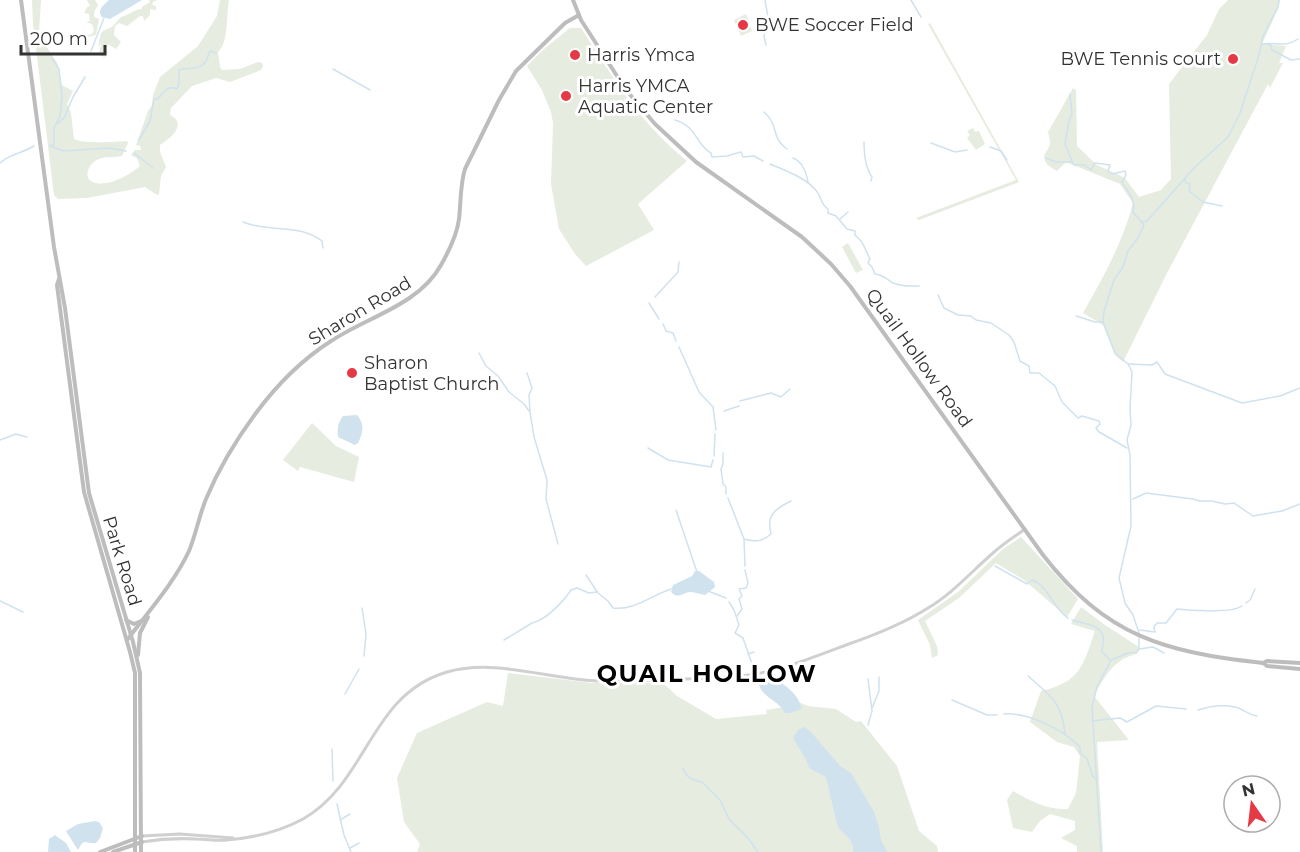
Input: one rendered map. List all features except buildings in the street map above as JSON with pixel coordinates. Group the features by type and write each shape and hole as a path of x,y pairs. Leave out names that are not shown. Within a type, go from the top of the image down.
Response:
{"main road":[{"name":"Park Road","path":"21,0 89,493 138,662 141,687 141,852"},
{"path":"573,0 579,15"},
{"name":"Quail Hollow Road","path":"579,15 626,90 665,134 696,162 802,237 831,264 850,286 1055,570 1074,591 1100,612 1131,632 1151,640 1197,654 1300,669"},
{"name":"Sharon Road","path":"127,640 188,551 206,500 223,462 265,402 320,348 361,323 417,294 436,273 457,231 465,169 505,87 519,67 565,23 579,15"},
{"name":"Park Road","path":"59,278 57,285 84,492 127,640 135,679 135,852"},
{"path":"138,662 140,633 153,605"},
{"path":"126,620 136,624 143,618"},
{"name":"Quail Hollow Road","path":"1263,663 1267,661 1300,663"},
{"path":"100,852 142,836"},
{"path":"113,852 142,843"}],"street":[{"path":"142,843 182,838 254,837 279,830 317,810 347,779 391,708 416,687 437,676 460,669 481,667 600,681 727,677 771,670 886,630 912,617 951,592 995,551 1025,529"},
{"path":"142,836 180,834 235,838"}],"shaded area":[{"path":"32,0 41,0 39,32 57,63 62,85 73,91 67,104 71,113 74,139 92,142 127,141 128,143 122,156 102,158 92,164 87,175 91,181 96,183 102,184 120,179 140,166 137,158 131,155 135,150 141,150 140,146 136,145 160,77 198,46 217,16 220,0 229,0 226,35 222,48 218,52 220,67 222,70 240,69 258,62 263,66 261,70 230,82 216,78 192,86 171,108 170,114 178,125 172,135 160,145 160,152 166,167 161,176 159,194 145,187 87,198 58,199 54,195"},
{"path":"87,0 95,0 98,5 94,17 99,19 96,35 87,37 83,44 85,36 92,34 94,30 92,24 86,22 90,21 89,14 84,13 90,6"},
{"path":"149,0 157,0 152,5 156,6 156,10 150,9 150,15 144,21 143,16 140,16 127,26 119,23 115,26 114,35 121,42 116,49 108,44 105,57 99,55 101,43 98,47 102,31 112,27 121,17 142,9 150,2"},
{"path":"1228,0 1280,0 1262,44 1286,46 1279,63 1283,63 1270,88 1268,84 1166,275 1123,362 1115,355 1103,325 1083,313 1118,246 1133,203 1120,184 1066,162 1057,171 1048,165 1044,156 1050,145 1048,132 1073,88 1076,90 1077,146 1097,165 1125,178 1139,197 1161,190 1171,179 1169,84 1207,35 1219,9"},
{"name":"BWE Soccer Field","path":"746,14 752,31 741,36 734,20"},
{"path":"930,23 1019,182 919,220 916,218 1016,180 928,24"},
{"path":"570,28 581,28 628,99 655,131 687,161 638,204 654,230 586,266 575,254 559,229 551,184 553,123 551,112 542,90 527,66"},
{"path":"973,128 975,132 979,131 985,144 976,150 967,138 970,135 967,131"},
{"path":"848,243 863,270 856,273 842,247"},
{"path":"312,423 336,446 359,457 354,482 300,467 298,471 283,460"},
{"path":"1021,537 1078,599 1067,617 1024,580 996,563 959,598 925,621 937,646 938,655 932,658 930,645 918,620 958,592 1003,549"},
{"path":"1081,607 1139,647 1137,654 1122,660 1111,669 1094,696 1129,740 1097,742 1103,852 1077,852 1077,846 1061,838 1075,830 1075,821 1050,814 1040,821 1032,832 1013,828 1007,800 1013,791 1046,806 1068,809 1076,793 1080,756 1074,747 1057,742 1030,722 1041,691 1065,683 1083,663 1095,631 1071,624"},
{"path":"508,673 592,683 663,683 677,696 716,719 767,714 766,710 784,707 791,699 808,706 836,709 856,722 861,721 897,766 919,831 937,846 938,852 417,852 420,844 404,822 397,778 417,733 487,702 503,706"}],"water":[{"path":"109,0 142,0 110,19 102,17 100,12"},
{"path":"357,415 361,422 362,432 355,445 338,437 338,428 343,416"},
{"path":"695,571 699,571 714,582 715,587 705,595 689,592 678,596 671,592 673,585 692,576"},
{"path":"756,679 760,682 775,679 780,682 795,695 802,709 785,713 766,695"},
{"path":"804,727 840,766 851,773 874,812 881,840 887,852 853,852 852,843 837,824 826,777 809,768 793,738 798,730"},
{"path":"99,822 103,828 100,838 96,843 84,842 78,850 66,831 78,824"},
{"path":"55,835 66,843 71,852 48,852 49,839"}],"waterway":[{"path":"765,0 768,17 764,36 766,45"},
{"path":"911,0 921,17"},
{"path":"1142,222 1147,221 1194,168 1228,137 1240,113 1263,36 1278,7 1279,0"},
{"path":"91,51 104,18"},
{"path":"1262,44 1285,44 1298,39"},
{"path":"1267,44 1271,45 1272,50 1291,60 1300,59"},
{"path":"139,140 150,121 154,99 158,99 168,89 177,89 179,70 200,66 206,61 210,51 216,53"},
{"path":"52,58 59,69 62,97 60,116 54,128 54,144 50,146 64,151 109,148 126,151"},
{"path":"333,69 370,90"},
{"path":"58,123 64,118 85,77"},
{"path":"1070,94 1072,114 1065,144 1072,161"},
{"path":"764,112 772,122 778,140 787,149"},
{"path":"675,120 688,127 712,157 741,152 743,157 754,156 763,161"},
{"path":"864,142 865,161 872,177 871,181"},
{"path":"931,143 955,152 967,150"},
{"path":"0,163 34,146"},
{"path":"990,147 1001,151 1007,160"},
{"path":"134,153 153,168"},
{"path":"793,158 802,165 808,182"},
{"path":"1046,158 1056,162 1085,165 1091,170 1095,163 1110,165 1108,171 1112,174 1125,171 1126,175 1122,182 1132,200 1133,212 1144,225 1114,280 1104,311 1103,322 1115,353 1128,364 1132,372 1131,425 1127,440 1130,455 1131,526 1119,578 1125,603 1133,615 1139,633"},
{"path":"770,164 796,175 814,188 828,209 828,213 836,216 847,229 855,231 875,274 896,284 919,286"},
{"path":"1185,180 1190,184 1189,191 1203,202 1222,206"},
{"path":"840,219 848,212"},
{"path":"243,222 304,232 322,241 323,248"},
{"path":"655,297 678,272 679,262"},
{"path":"938,295 944,308 958,315 971,316 976,320 991,323 1009,335 1014,342 1020,361 1029,366 1030,373 1039,373 1055,386 1062,402 1078,418 1082,416 1099,421 1100,424 1096,428 1099,432 1127,448"},
{"path":"649,303 659,319"},
{"path":"1076,316 1102,322"},
{"path":"663,324 666,331 673,333 676,341"},
{"path":"679,347 699,392 713,407 716,430"},
{"path":"479,353 486,366 529,411"},
{"path":"1129,364 1152,365 1157,362 1165,374 1242,403 1280,396 1300,388"},
{"path":"527,373 532,388 529,395 534,437 547,480 546,499 558,544"},
{"path":"740,401 771,393 781,397 790,389"},
{"path":"724,411 739,406"},
{"path":"0,440 16,434 27,437"},
{"path":"714,456 715,434"},
{"path":"648,448 668,460 711,467 713,460"},
{"path":"723,453 721,469 726,494"},
{"path":"1133,499 1146,493 1225,504 1234,503 1253,516 1282,511 1300,504"},
{"path":"728,498 744,539 745,566"},
{"path":"744,539 752,541 765,539 771,534 770,522 773,513 791,501"},
{"path":"676,510 697,572"},
{"path":"995,566 1027,584 1032,580 1038,583 1068,618"},
{"path":"737,616 742,609 739,599 742,596 739,589 746,588 748,583 745,570"},
{"path":"586,575 598,593 613,608 636,605 671,589"},
{"path":"504,640 548,614 571,590 577,588 589,593 597,592"},
{"path":"1246,603 1255,589"},
{"path":"708,591 726,598"},
{"path":"0,601 23,612"},
{"path":"729,602 739,625 735,633 743,638 754,670"},
{"path":"1140,630 1155,632 1154,627 1157,623 1166,623 1177,609 1220,611 1242,606"},
{"path":"362,608 366,634 364,656"},
{"path":"1072,620 1093,626 1101,632 1102,652 1110,660"},
{"path":"1139,638 1139,649"},
{"path":"1101,852 1092,707 1097,687 1111,660 1137,652 1139,649 1153,647 1164,653"},
{"path":"748,654 754,652"},
{"path":"345,694 359,669"},
{"path":"1028,676 1049,695 1058,707 1065,735"},
{"path":"872,708 879,691 879,677"},
{"path":"868,679 872,711 868,725"},
{"path":"952,700 987,715 997,715"},
{"path":"1092,721 1120,718 1127,722 1156,706 1186,709"},
{"path":"1198,710 1207,707 1230,706 1257,716"},
{"path":"1004,714 1034,719 1065,734 1080,747 1080,753 1087,759 1093,777 1097,779"},
{"path":"332,749 333,781"},
{"path":"683,768 688,776 702,782 720,800 729,819 758,852"},
{"path":"337,804 344,835 351,852"},
{"path":"340,820 350,814"},
{"path":"350,848 359,843"}],"place":[{"name":"BWE Soccer Field","path":"743,25"},
{"name":"Harris Ymca","path":"575,55"},
{"name":"BWE Tennis court","path":"1233,59"},
{"name":"Harris YMCA Aquatic Center","path":"566,96"},
{"name":"Sharon Baptist Church","path":"352,373"}],"district":[{"name":"QUAIL HOLLOW","path":"707,673"}]}
